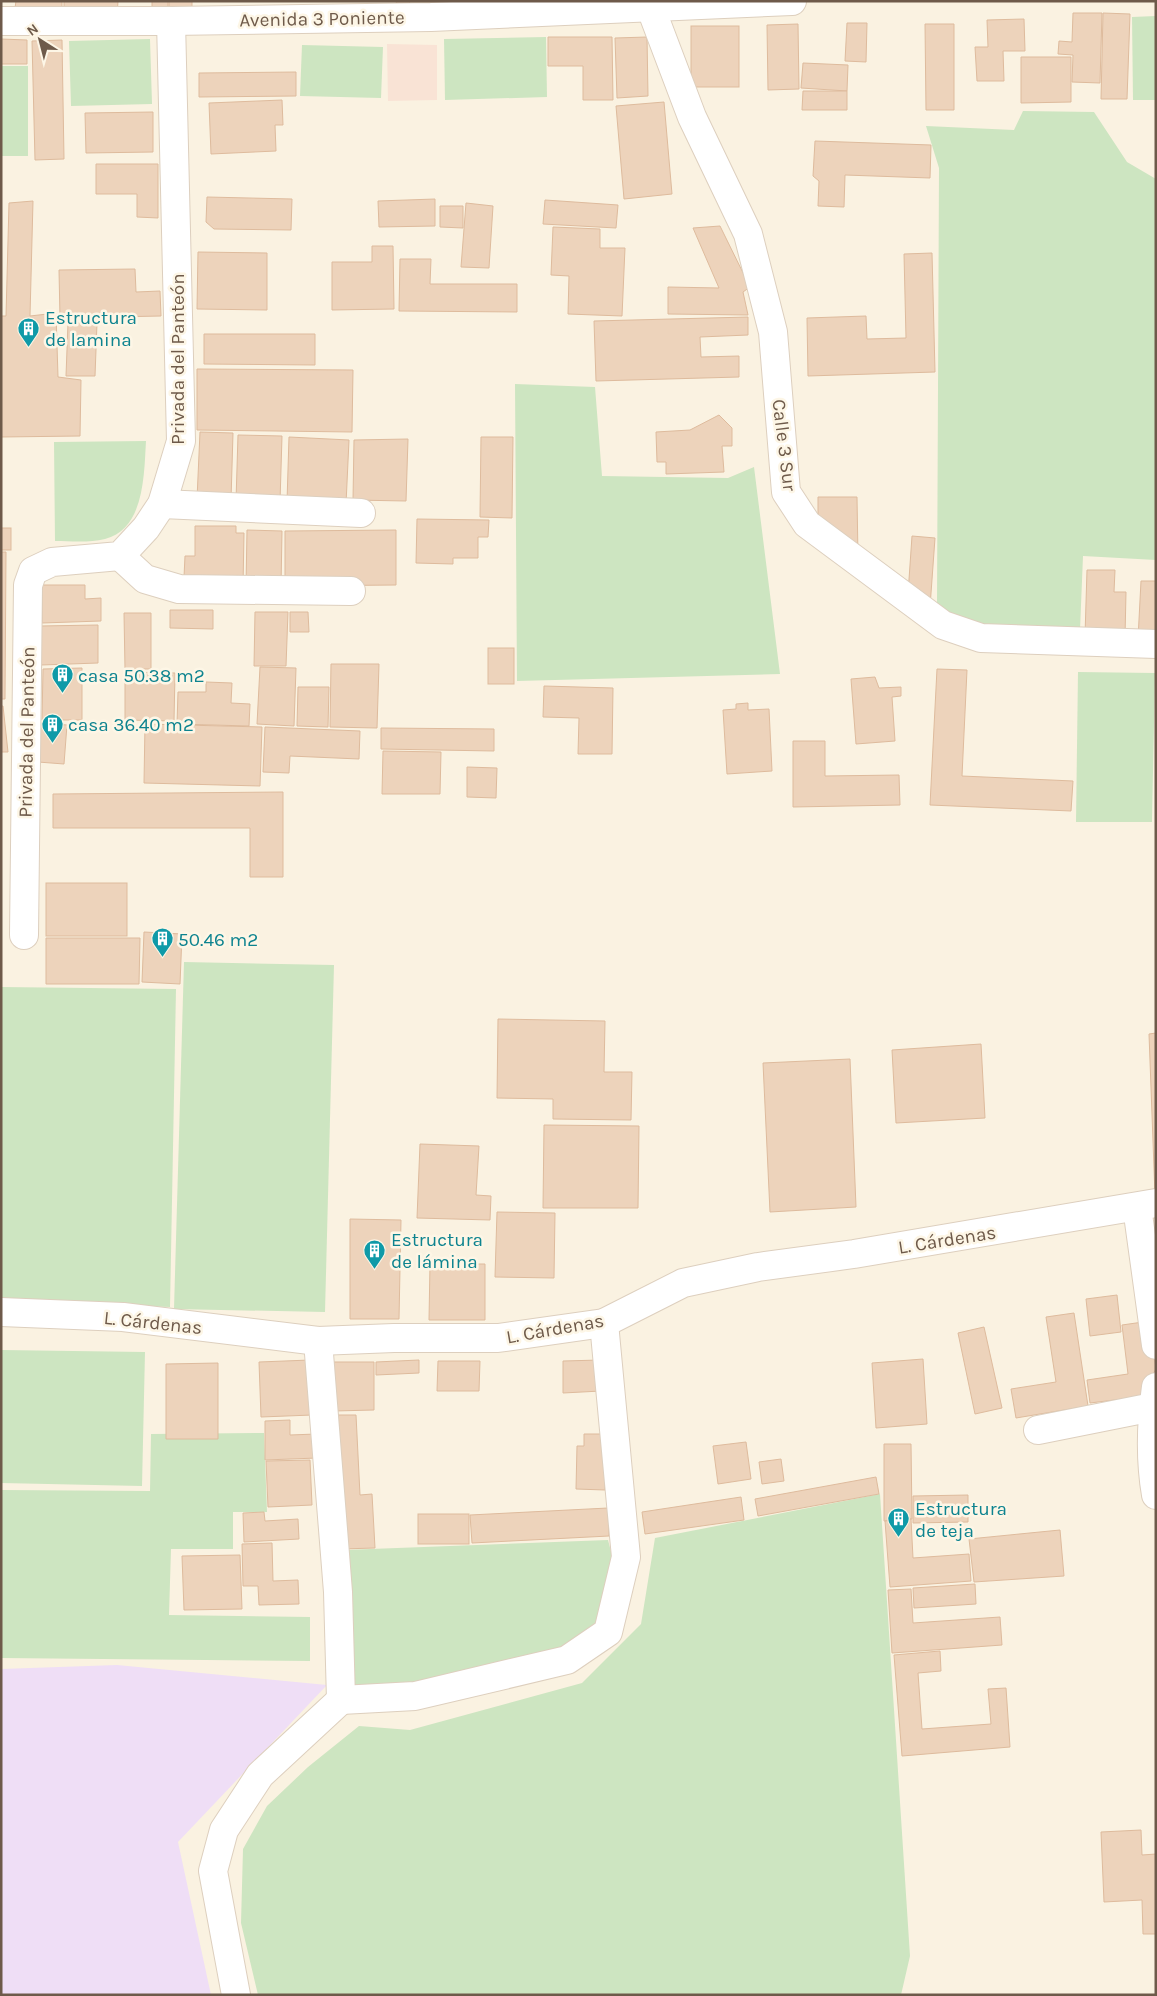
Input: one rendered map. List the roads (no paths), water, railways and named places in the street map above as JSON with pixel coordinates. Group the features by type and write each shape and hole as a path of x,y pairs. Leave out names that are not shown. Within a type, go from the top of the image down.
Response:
{"street":[{"name":"Avenida 3 Poniente","path":"1,21 171,21 431,9 792,1"},
{"name":"Calle 3 Sur","path":"650,4 692,117 748,234 773,332 786,492 806,524 942,625 980,638 1156,644"},
{"name":"Privada del Panteón","path":"24,935 28,586 33,571 52,562 120,556 146,528 162,504 181,441 171,21"},
{"path":"162,504 361,513"},
{"path":"120,556 144,579 179,589 351,591"},
{"path":"1147,1205 1156,1345"},
{"name":"L. Cárdenas","path":"1,1312 123,1317 318,1341 394,1338 498,1338 604,1323 683,1283 758,1267 854,1254 1147,1205"},
{"path":"236,1995 213,1871 224,1830 260,1775 341,1700 415,1696 567,1660 608,1632 626,1557 604,1323"},
{"path":"318,1341 338,1592 341,1700"},
{"path":"1038,1430 1154,1397 1152,1469 1156,1495"}],"place":[{"name":"Estructura de lamina","path":"29,347"},
{"name":"casa 50.38 m2","path":"62,694"},
{"name":"casa 36.40 m2","path":"52,743"},
{"name":"50.46 m2","path":"162,958"},
{"name":"Estructura de lámina","path":"375,1269"},
{"name":"Estructura de teja","path":"899,1538"}]}
